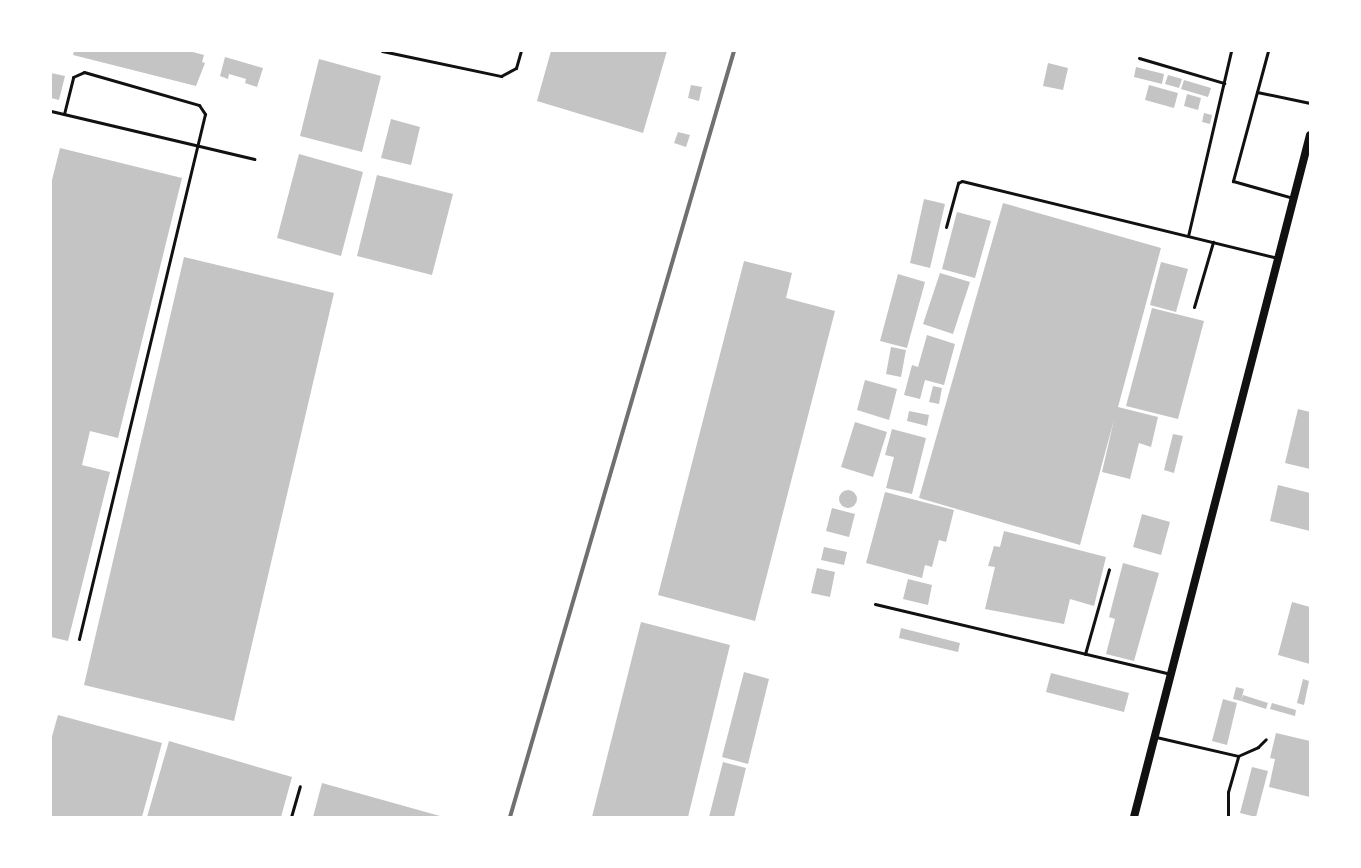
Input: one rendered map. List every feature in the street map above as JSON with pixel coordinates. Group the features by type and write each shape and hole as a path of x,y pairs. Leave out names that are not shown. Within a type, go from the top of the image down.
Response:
{"street":[{"path":"1134,817 1310,135"}],"lane":[{"path":"382,51 501,76 516,68 521,51"},
{"path":"1188,236 1231,51"},
{"path":"1268,51 1233,181 1293,198"},
{"path":"1139,58 1224,83"},
{"path":"64,114 73,77 84,72 199,105 205,114 79,639"},
{"path":"1257,92 1310,103"},
{"path":"51,111 198,144 254,159"},
{"path":"946,227 958,183 962,181 1277,258"},
{"path":"1194,307 1213,242"},
{"path":"1085,654 1109,569"},
{"path":"875,604 1172,674"},
{"path":"1155,737 1238,756 1258,747 1266,739"},
{"path":"1228,817 1227,800 1238,756"},
{"path":"291,817 300,786"}],"building":[{"path":"74,51 189,51 204,55 202,62 205,63 196,86 73,55"},
{"path":"551,51 667,51 643,133 537,101"},
{"path":"225,57 263,68 257,87 245,83 246,79 229,74 228,79 220,76"},
{"path":"319,59 381,76 362,152 300,136"},
{"path":"1048,63 1068,68 1063,90 1043,86"},
{"path":"1136,67 1164,74 1162,84 1134,77"},
{"path":"51,73 65,76 59,100 51,98"},
{"path":"1168,75 1182,79 1179,88 1165,84"},
{"path":"1184,80 1211,88 1208,97 1181,89"},
{"path":"691,85 702,87 699,101 688,98"},
{"path":"1149,85 1178,93 1174,108 1145,100"},
{"path":"1187,94 1201,98 1198,110 1184,106"},
{"path":"1204,113 1212,115 1210,124 1202,122"},
{"path":"391,119 420,127 411,165 381,158"},
{"path":"678,132 690,135 686,147 674,143"},
{"path":"60,148 182,178 118,438 90,431 82,465 110,472 68,641 51,637 51,184"},
{"path":"299,154 363,172 341,256 277,238"},
{"path":"377,175 453,194 432,275 357,256"},
{"path":"924,199 945,204 930,268 910,263"},
{"path":"1003,203 1161,248 1118,407 1158,417 1151,447 1139,443 1130,479 1102,472 1114,420 1080,545 919,498"},
{"path":"957,212 991,221 975,278 942,269"},
{"path":"184,257 334,293 234,721 84,685"},
{"path":"744,261 792,273 786,298 835,311 755,621 658,595"},
{"path":"1161,262 1188,269 1176,312 1150,305"},
{"path":"940,273 970,282 953,334 923,324"},
{"path":"898,274 925,282 907,348 880,341"},
{"path":"1152,308 1204,321 1178,419 1126,406"},
{"path":"927,335 955,344 944,385 925,380 920,399 904,395 912,365 918,367"},
{"path":"891,347 906,350 901,377 886,374"},
{"path":"865,380 897,389 889,420 857,410"},
{"path":"933,386 942,388 939,404 929,402"},
{"path":"1298,409 1310,412 1310,469 1285,463"},
{"path":"909,411 929,415 927,426 907,421"},
{"path":"855,422 887,432 873,477 841,467"},
{"path":"892,429 926,438 912,494 886,488 894,457 885,455"},
{"path":"1173,434 1183,436 1174,473 1164,470"},
{"path":"1278,485 1310,493 1310,531 1270,521"},
{"path":"844,490 852,490 857,495 855,506 844,508 839,503 839,495"},
{"path":"885,492 954,510 946,542 939,540 932,567 925,565 922,578 866,563"},
{"path":"832,508 855,514 849,537 826,531"},
{"path":"1142,514 1170,522 1161,555 1133,547"},
{"path":"1004,531 1106,557 1094,606 1070,599 1064,624 985,609 995,567 988,566 994,546 1000,547"},
{"path":"824,547 847,552 844,565 821,560"},
{"path":"1123,563 1159,573 1134,661 1106,654 1115,619 1109,617"},
{"path":"817,568 835,572 830,597 811,593"},
{"path":"908,579 932,585 928,605 903,599"},
{"path":"1292,602 1310,607 1310,664 1278,655"},
{"path":"641,622 730,645 688,817 592,817"},
{"path":"901,628 960,643 958,652 899,638"},
{"path":"744,672 769,679 748,764 722,757"},
{"path":"1051,673 1129,693 1124,712 1046,692"},
{"path":"1303,679 1309,681 1304,705 1297,703"},
{"path":"1236,687 1244,689 1241,701 1233,699"},
{"path":"1243,695 1268,703 1266,709 1241,701"},
{"path":"1223,699 1237,703 1227,745 1212,741"},
{"path":"1272,703 1296,710 1295,716 1270,709"},
{"path":"58,715 162,743 142,817 51,817 51,740"},
{"path":"1276,733 1310,741 1310,797 1269,787 1275,759 1270,758"},
{"path":"169,741 292,777 281,817 147,817"},
{"path":"723,762 746,768 734,817 709,817"},
{"path":"1252,767 1268,771 1256,817 1240,813"},
{"path":"322,783 440,816 440,817 313,817"}],"railway":[{"path":"510,817 734,51"}]}
